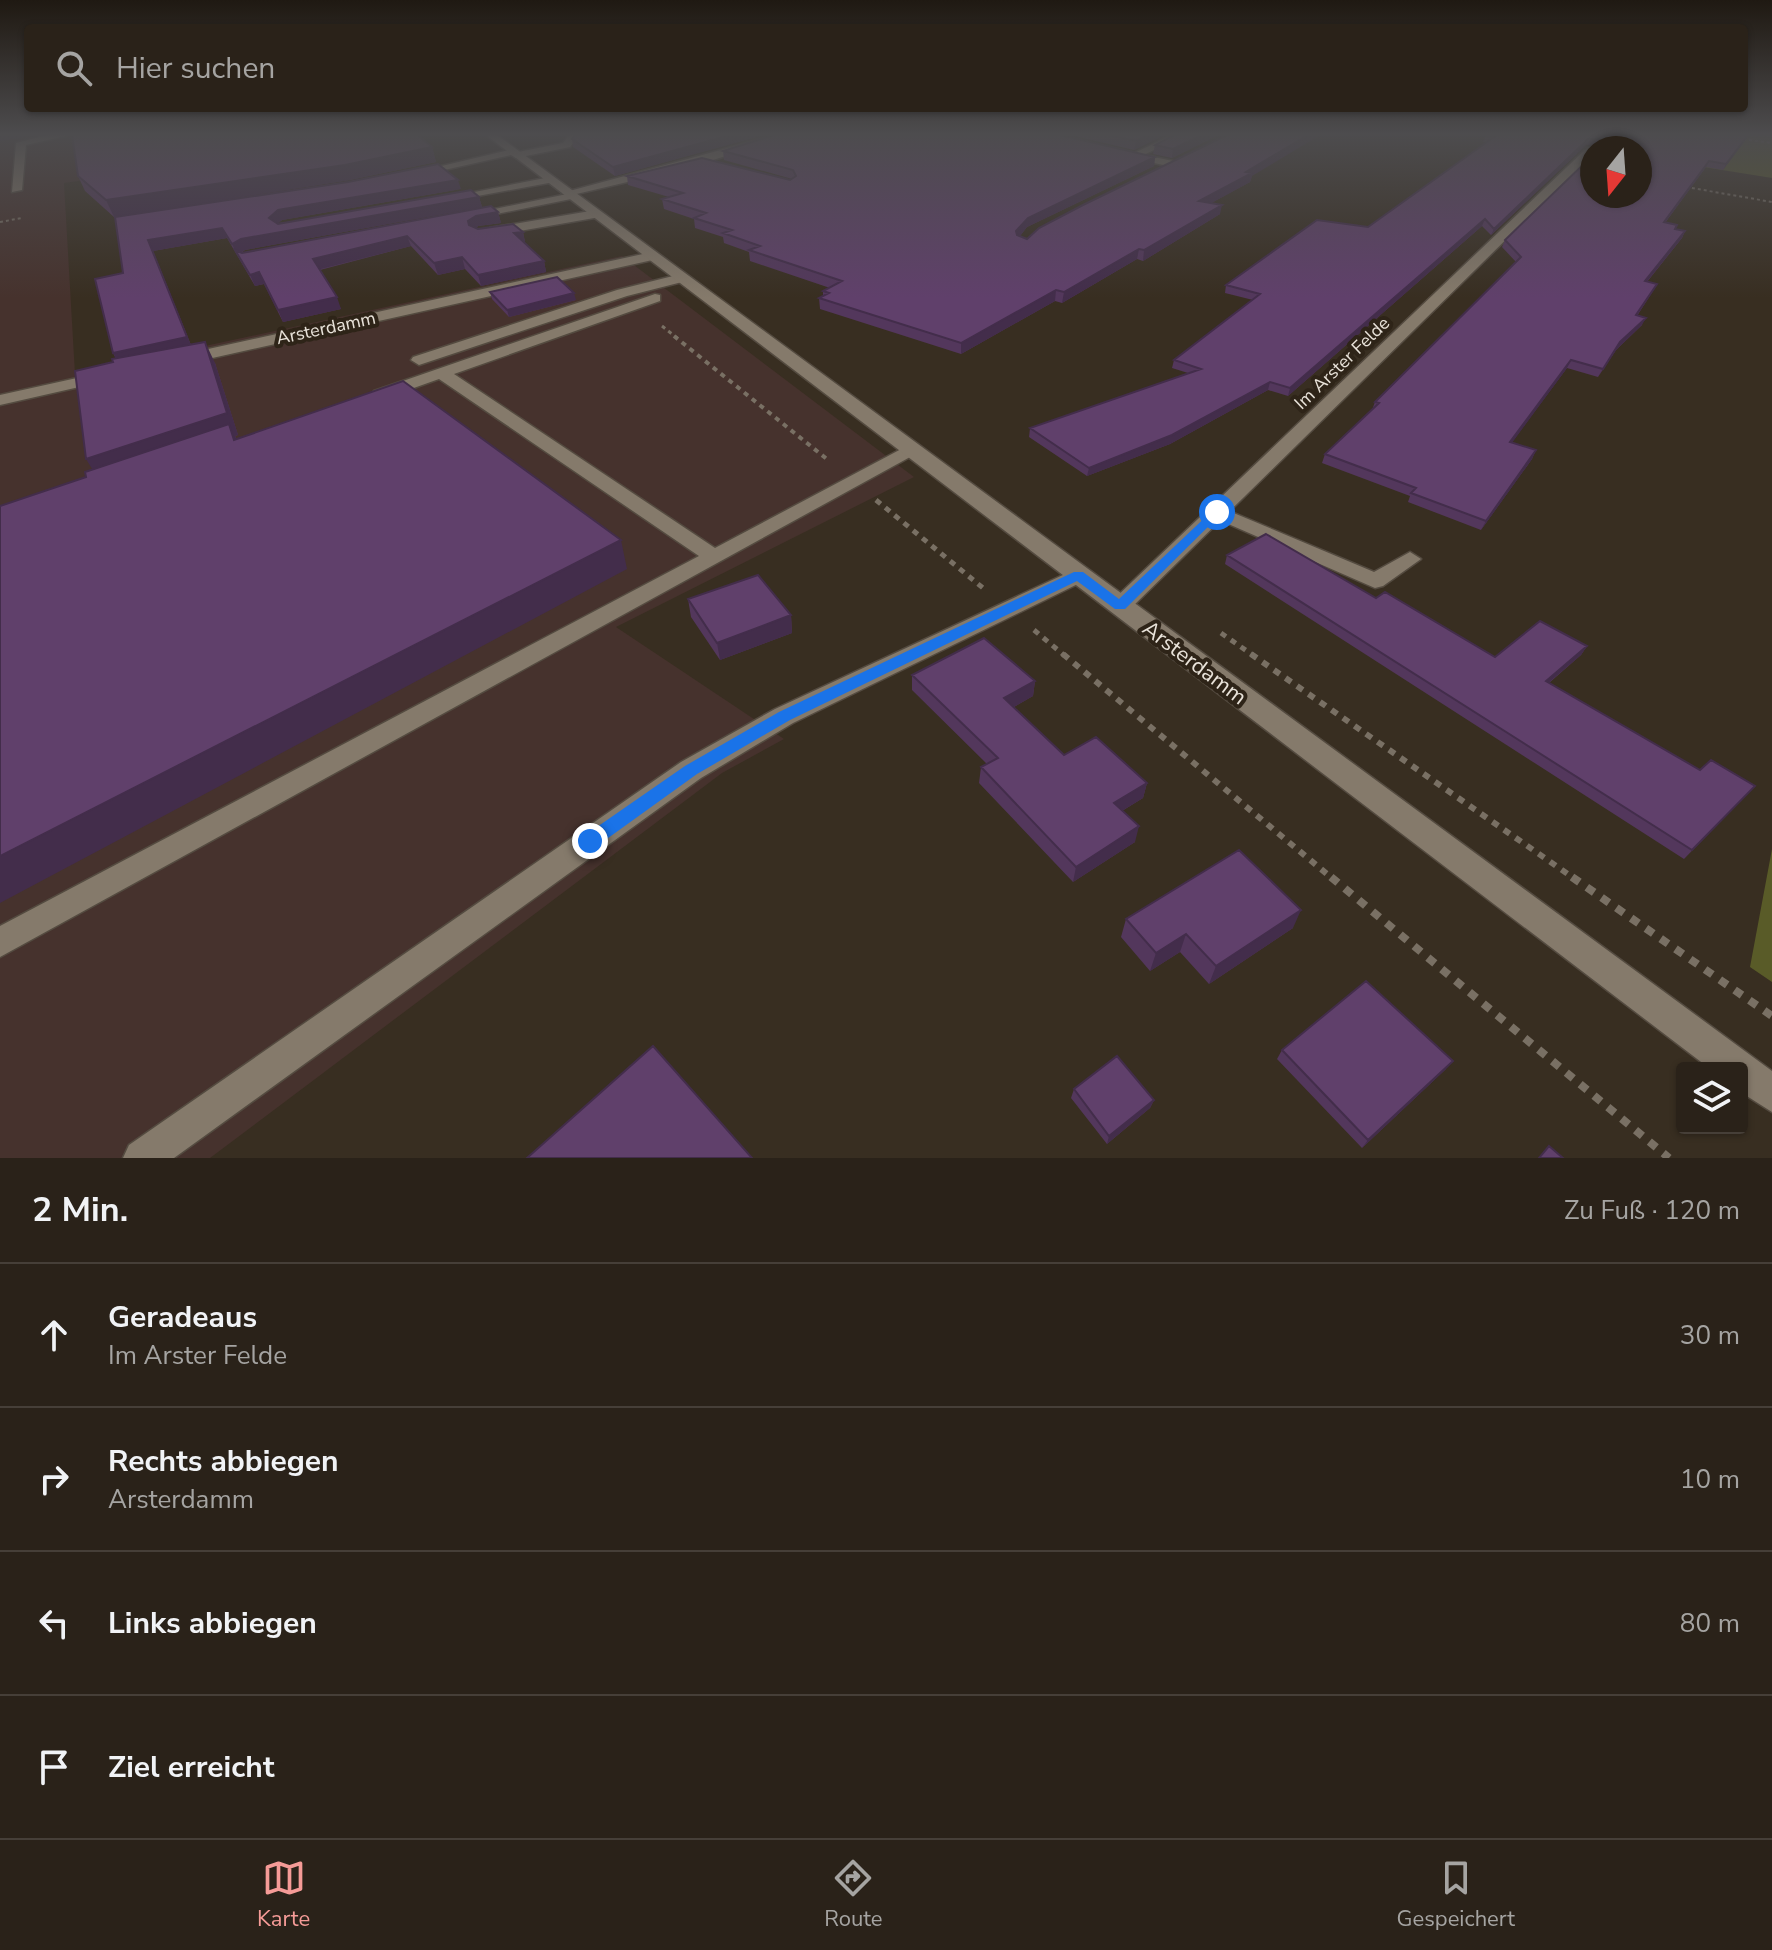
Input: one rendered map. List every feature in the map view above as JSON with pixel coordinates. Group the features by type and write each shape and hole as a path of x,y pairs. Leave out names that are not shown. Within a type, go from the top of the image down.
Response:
{"street":[{"path":"428,202 563,189"},
{"path":"457,218 563,189"},
{"name":"Arsterdamm","path":"563,189 1731,1062"},
{"name":"Im Arster Felde","path":"1120,606 1546,189"},
{"path":"480,233 596,214"},
{"name":"Arsterdamm","path":"172,362 652,256"},
{"path":"367,399 636,305 686,281"},
{"path":"419,360 622,293 686,281"},
{"path":"0,400 125,372"},
{"path":"441,373 715,557"},
{"path":"0,942 912,451"},
{"path":"1217,512 1375,581 1410,559"},
{"path":"142,1158 691,770 784,716 1078,575"},
{"name":"Arsterdamm","path":"1748,1075 1772,1094"}],"path":[{"path":"1699,189 1772,202"},
{"path":"0,222 27,217"},
{"path":"636,305 1008,608 1669,1158"},
{"path":"1212,626 1772,1016"}],"shaded area":[{"path":"0,189 64,189 75,374 622,256 914,477 616,627 784,739 722,773 210,1158 0,1158"}],"green space":[{"path":"1772,849 1772,982 1750,967"}],"building":[{"path":"93,189 181,189 106,200"},
{"path":"301,189 404,189 278,210 269,218 278,224 471,190 479,197 241,239 232,244 222,228 148,240 187,337 113,353 95,279 123,273 115,217"},
{"path":"670,189 1088,189 1028,218 1016,231 1017,235 1027,239 1039,228 1116,189 1222,189 1199,201 1222,205 1144,250 1139,249 1064,292 1056,290 961,343 819,298 829,293 823,291 842,281 749,250 760,246 723,233 732,230 694,218 706,213 662,199 683,193"},
{"path":"1421,189 1536,189 1494,229 1485,219 1290,388 1270,382 1172,435 1089,468 1030,428 1201,369 1174,360 1260,294 1226,285 1317,220 1368,227"},
{"path":"1558,189 1580,189 1580,208 1652,208 1652,189 1688,189 1664,222 1685,231 1645,281 1657,284 1636,315 1646,318 1620,342 1603,369 1571,360 1510,442 1536,450 1486,521 1411,493 1416,488 1325,454 1521,257 1505,240"},
{"path":"491,206 498,212 476,216 468,221 469,225 478,229 513,224 523,232 514,233 544,261 478,275 462,257 434,263 407,236 313,259 337,297 278,310 259,272 250,275 235,250 242,253"},
{"path":"557,277 574,293 507,310 490,292"},
{"path":"205,342 227,413 86,459 75,371 113,362 112,359"},
{"path":"403,381 621,540 0,856 0,506 86,477 85,472 229,424 234,440"},
{"path":"1266,534 1376,598 1385,592 1495,657 1540,621 1587,646 1546,681 1700,770 1711,760 1755,786 1692,850 1227,555"},
{"path":"758,575 791,615 717,643 688,599"},
{"path":"984,638 1035,681 1004,698 1064,755 1096,737 1147,783 1114,803 1139,826 1076,867 981,767 998,758 912,675"},
{"path":"1239,850 1301,910 1216,966 1186,934 1156,953 1126,919"},
{"path":"1366,981 1453,1061 1368,1140 1282,1050"},
{"path":"653,1046 752,1158 527,1158"},
{"path":"1117,1056 1154,1100 1109,1136 1074,1089"},
{"path":"1549,1146 1563,1158 1539,1158"}],"route":[{"path":"590,841 691,770 784,716 1078,575 1120,606 1217,512"}]}
